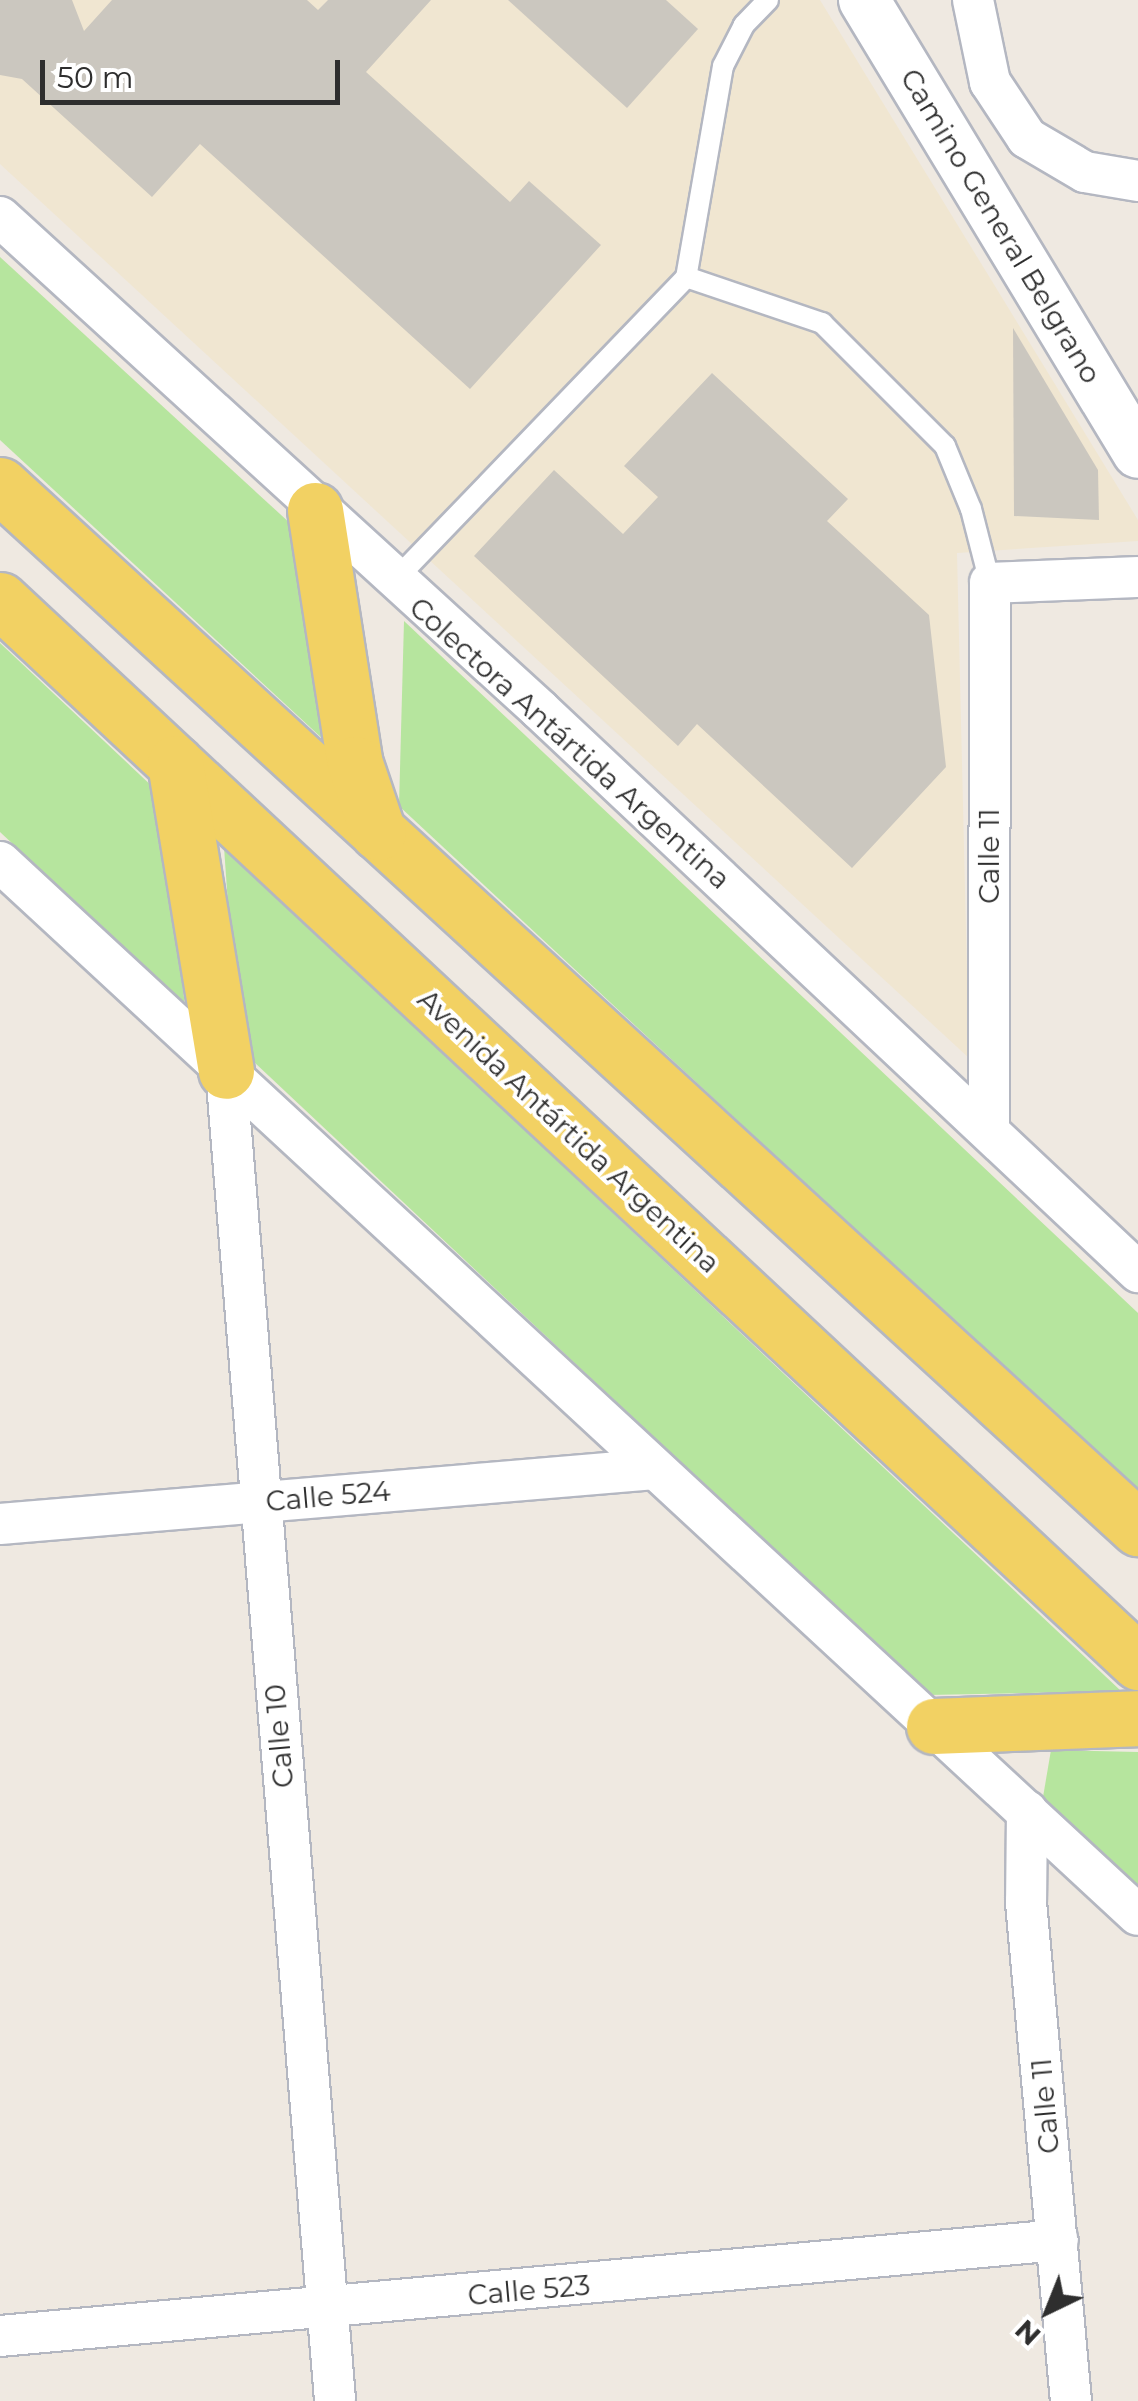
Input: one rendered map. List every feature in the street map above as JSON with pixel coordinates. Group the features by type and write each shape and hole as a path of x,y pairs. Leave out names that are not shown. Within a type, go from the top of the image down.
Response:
{"main road":[{"path":"0,485 1138,1528"},
{"path":"315,510 355,764 379,834"},
{"name":"Avenida Antártida Argentina","path":"0,600 1138,1662"},
{"path":"175,763 226,1071"},
{"path":"934,1726 1138,1718"}],"street":[{"name":"Camino General Belgrano","path":"864,0 1138,452"},
{"path":"973,0 990,82 1027,138 1085,172 1138,181"},
{"name":"Colectora Antártida Argentina","path":"0,217 989,1129 1138,1272"},
{"path":"990,583 1138,577"},
{"name":"Calle 11","path":"989,1129 990,583"},
{"path":"0,862 1138,1915"},
{"name":"Calle 10","path":"226,1071 334,2401"},
{"name":"Calle 524","path":"0,1524 655,1469"},
{"name":"Calle 11","path":"1026,1811 1026,1902 1071,2401"},
{"name":"Calle 523","path":"0,2336 1058,2240"}],"lane":[{"path":"394,582 686,277 723,66 744,25 768,0"},
{"path":"686,277 822,323 945,446 972,509 990,583"}],"shaded area":[{"path":"0,0 820,0 1138,520 1138,541 957,553 969,1058 0,164"}],"green space":[{"path":"0,257 341,570 352,766 0,440"},
{"path":"404,621 1138,1313 1138,1493 399,806"},
{"path":"0,643 156,790 185,1005 0,832"},
{"path":"224,847 1121,1691 928,1695 238,1047"},
{"path":"1051,1750 1138,1752 1138,1895 1042,1803"}],"building":[{"path":"0,0 72,0 84,31 112,0 307,0 318,10 328,0 431,0 366,72 510,202 529,181 601,245 470,389 200,144 152,197 22,79 0,75"},
{"path":"508,0 666,0 698,29 627,108"},
{"path":"1013,328 1098,470 1099,520 1014,516"},
{"path":"712,373 848,499 827,521 929,615 946,767 852,868 697,724 678,746 474,556 554,470 623,534 658,497 624,466"}]}
